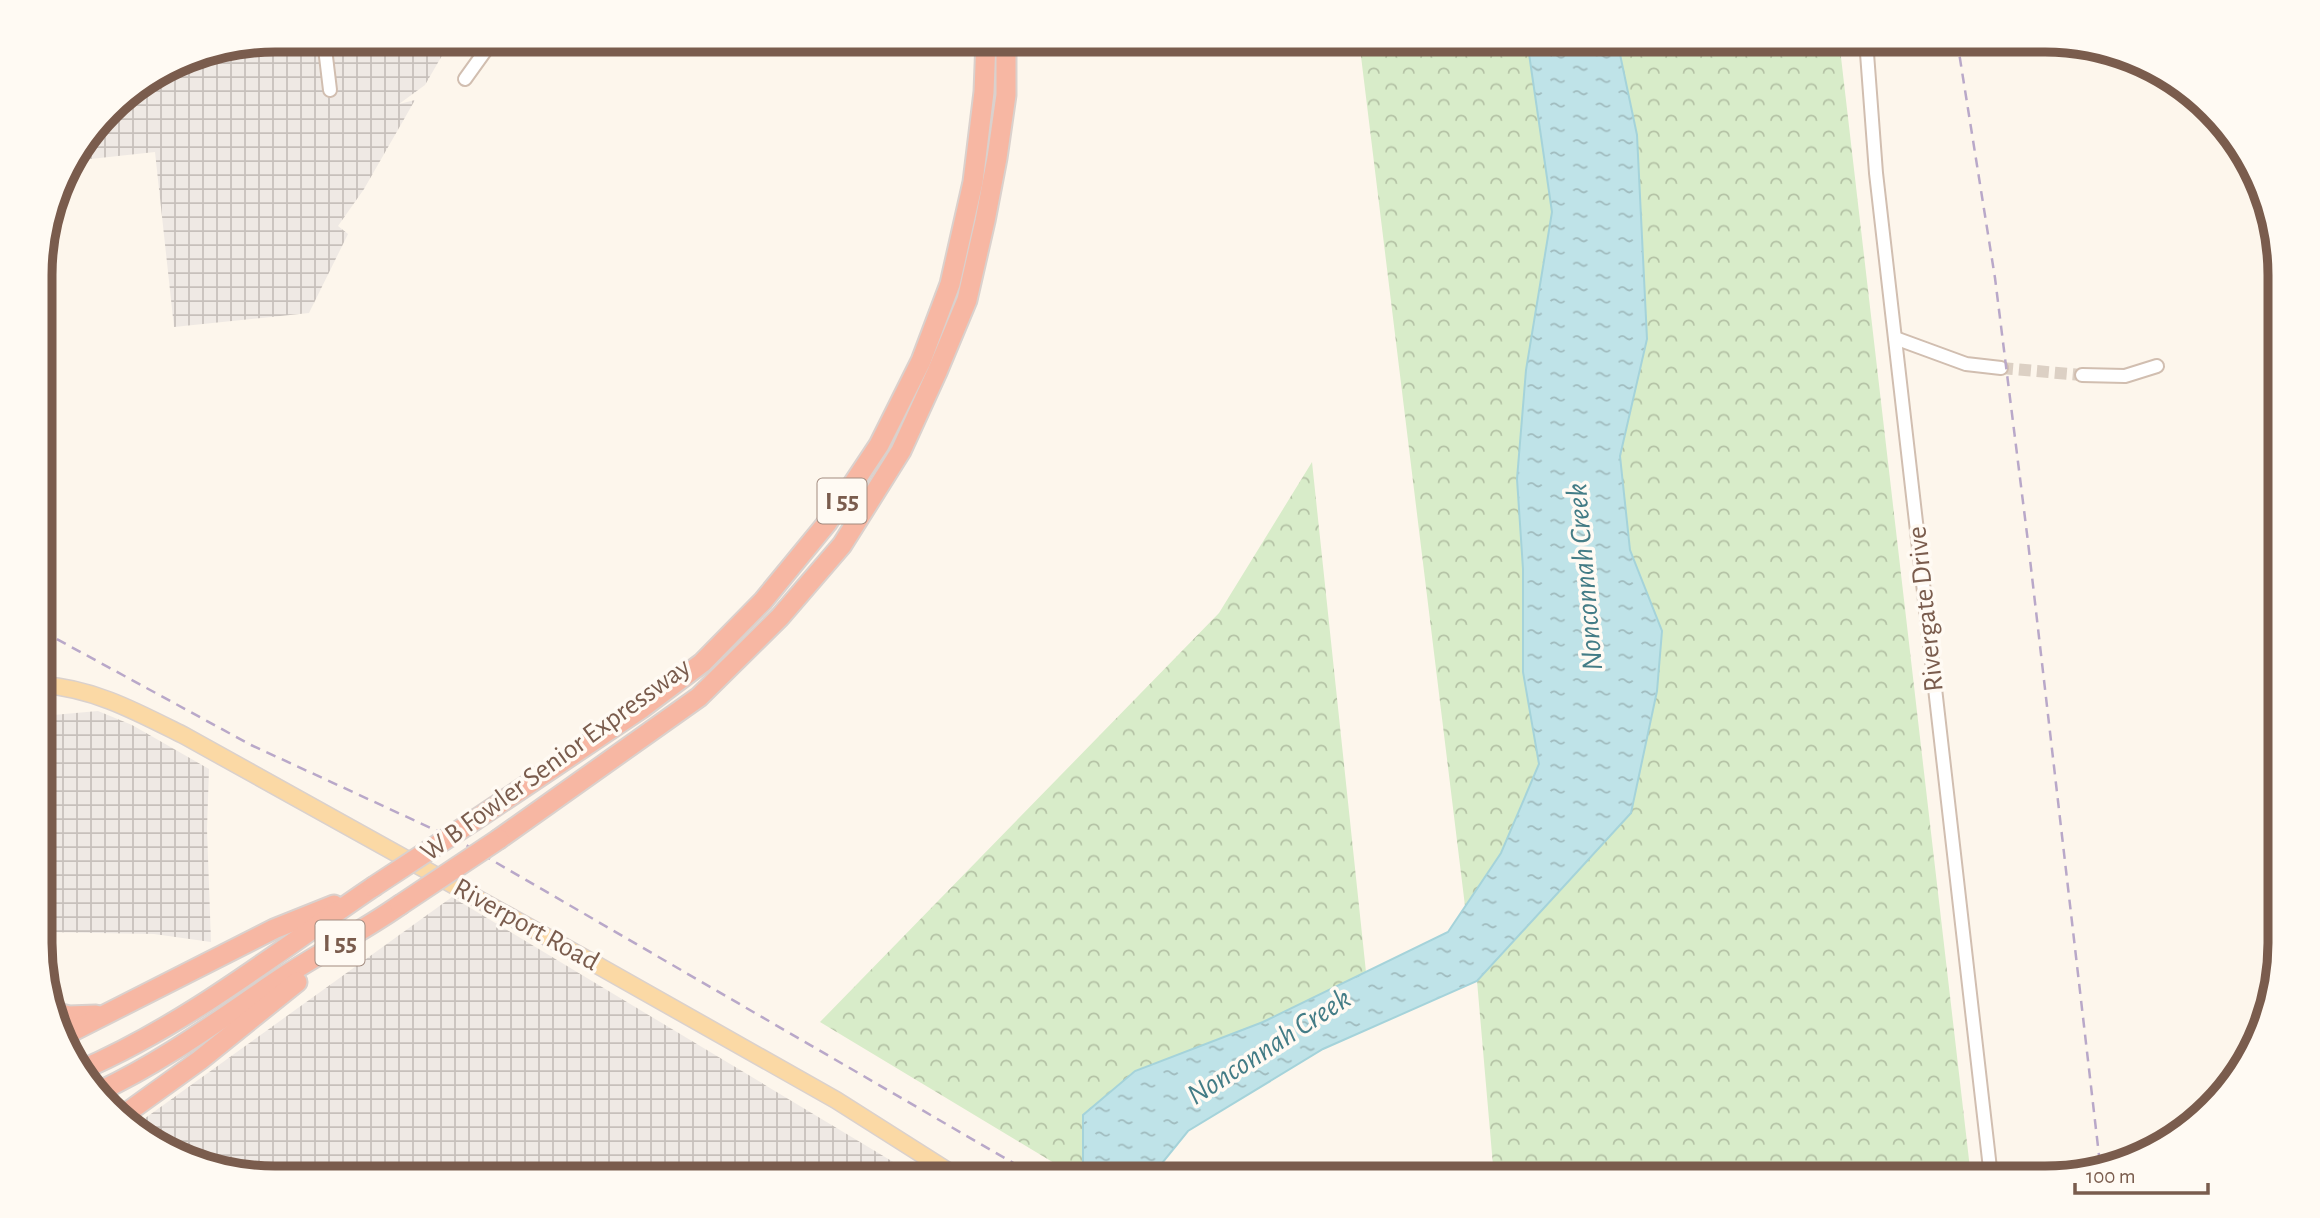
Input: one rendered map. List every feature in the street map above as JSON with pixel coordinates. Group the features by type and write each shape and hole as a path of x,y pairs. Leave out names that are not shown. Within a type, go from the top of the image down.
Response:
{"highway":[{"name":"W B Fowler Senior Expressway","path":"90,1066 126,1050 195,1009 642,708 702,663 763,601 827,523 879,445 921,361 950,284 973,182 984,92 986,52"},
{"name":"W B Fowler Senior Expressway","path":"106,1088 154,1064 280,987 499,839 699,697 780,617 849,534 901,451 967,300 999,145 1006,95 1006,52"},
{"path":"71,1032 274,929 369,890"},
{"path":"129,1111 200,1060 280,987"},
{"path":"64,1014 84,1017 111,1012"}],"main road":[{"name":"Riverport Road","path":"52,686 74,688 94,694 185,736 836,1100 939,1166"}],"street":[{"path":"325,52 330,90"},
{"path":"465,79 484,52"},
{"name":"Rivergate Drive","path":"1867,52 1875,163 1991,1165"},
{"path":"1895,338 1956,361 2001,368"},
{"path":"2082,374 2125,376 2157,366"}],"shaded area":[{"path":"275,52 444,52 425,85 399,104 415,100 364,189 338,226 348,234 309,313 174,327 155,152 85,160 98,140 128,108 164,82 204,64 246,54"},
{"path":"98,711 132,725 209,769 207,829 211,942 154,934 52,932 52,715"},
{"path":"452,897 899,1166 275,1166 246,1164 204,1154 177,1143 142,1121"}],"green space":[{"path":"1360,52 1529,52 1552,212 1526,370 1517,479 1523,569 1523,672 1539,764 1501,853 1465,906"},
{"path":"1620,52 1840,52 1970,1165 1493,1165 1477,981 1631,813 1662,631 1630,550 1620,456 1647,339 1637,135"},
{"path":"1312,462 1366,972 1083,1115 1083,1166 1058,1166 820,1022 1219,613"}],"water":[{"name":"Nonconnah Creek","path":"1529,52 1620,52 1637,135 1647,339 1620,456 1630,550 1662,631 1657,691 1631,813 1477,981 1323,1049 1188,1131 1160,1166 1083,1166 1083,1115 1135,1071 1263,1022 1448,932 1501,853 1539,764 1523,672 1523,569 1517,479 1526,370 1552,212"}],"tunnel":[{"path":"2001,368 2082,375"}],"railway":[{"path":"1959,52 1995,278 2099,1158"},
{"path":"52,637 251,745 459,841 1018,1166"}]}
